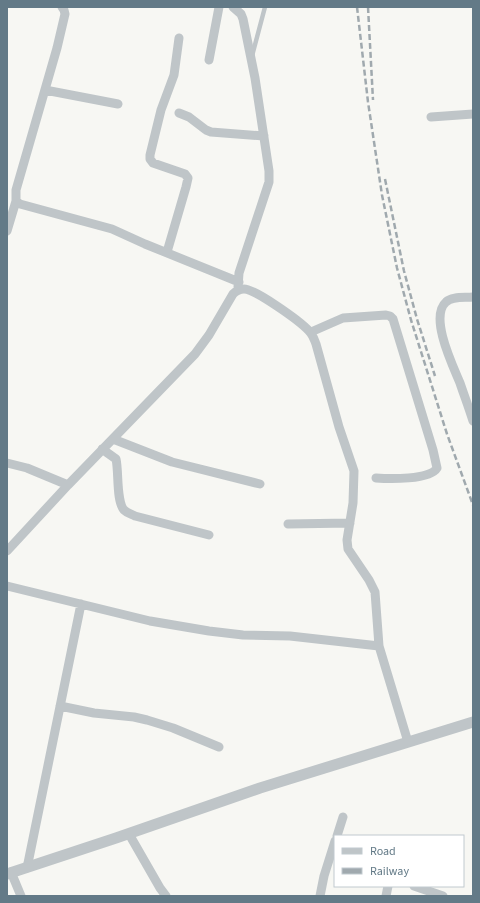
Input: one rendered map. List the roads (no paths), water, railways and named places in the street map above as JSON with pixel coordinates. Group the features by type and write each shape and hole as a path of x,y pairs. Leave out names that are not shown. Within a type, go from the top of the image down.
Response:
{"street":[{"path":"7,231 16,201 16,190 64,18 64,10 62,7"},
{"path":"209,60 219,7"},
{"path":"7,551 68,485 195,354 209,335 238,286 239,273 269,182 270,171 243,19 241,14 233,7"},
{"path":"167,252 188,178 185,174 153,163 150,156 161,110 174,75 179,38"},
{"path":"45,90 118,104"},
{"path":"179,113 189,117 211,132 264,136"},
{"path":"431,117 473,114"},
{"path":"16,201 20,204 112,229 167,252 265,298 311,332 316,344 337,419 354,471 353,503 347,543 348,549 369,580 375,592 379,646 408,742"},
{"path":"473,297 447,301 440,315 445,344 473,420"},
{"path":"311,332 343,318 386,315 393,319 433,450 437,468 435,471 430,473 408,478 376,478"},
{"path":"113,439 172,462 260,484"},
{"path":"102,450 116,459 120,500 122,508 126,512 135,516 209,535"},
{"path":"7,463 42,473 68,485"},
{"path":"288,524 350,523"},
{"path":"7,586 150,621 214,632 242,635 290,636 379,646"},
{"path":"27,868 82,604"},
{"path":"60,706 134,717 160,723 218,747"},
{"path":"21,896 9,873 129,834 260,788 473,722"},
{"path":"337,835 343,817"},
{"path":"129,834 166,896"},
{"path":"320,896 324,876 334,844"},
{"path":"417,887 443,896"}],"lane":[{"path":"251,59 265,7"}],"railway":[{"path":"357,7 368,102 382,195 397,268 411,320 447,434 473,505"},
{"path":"368,7 373,100"},
{"path":"385,179 404,271 435,376"}]}
